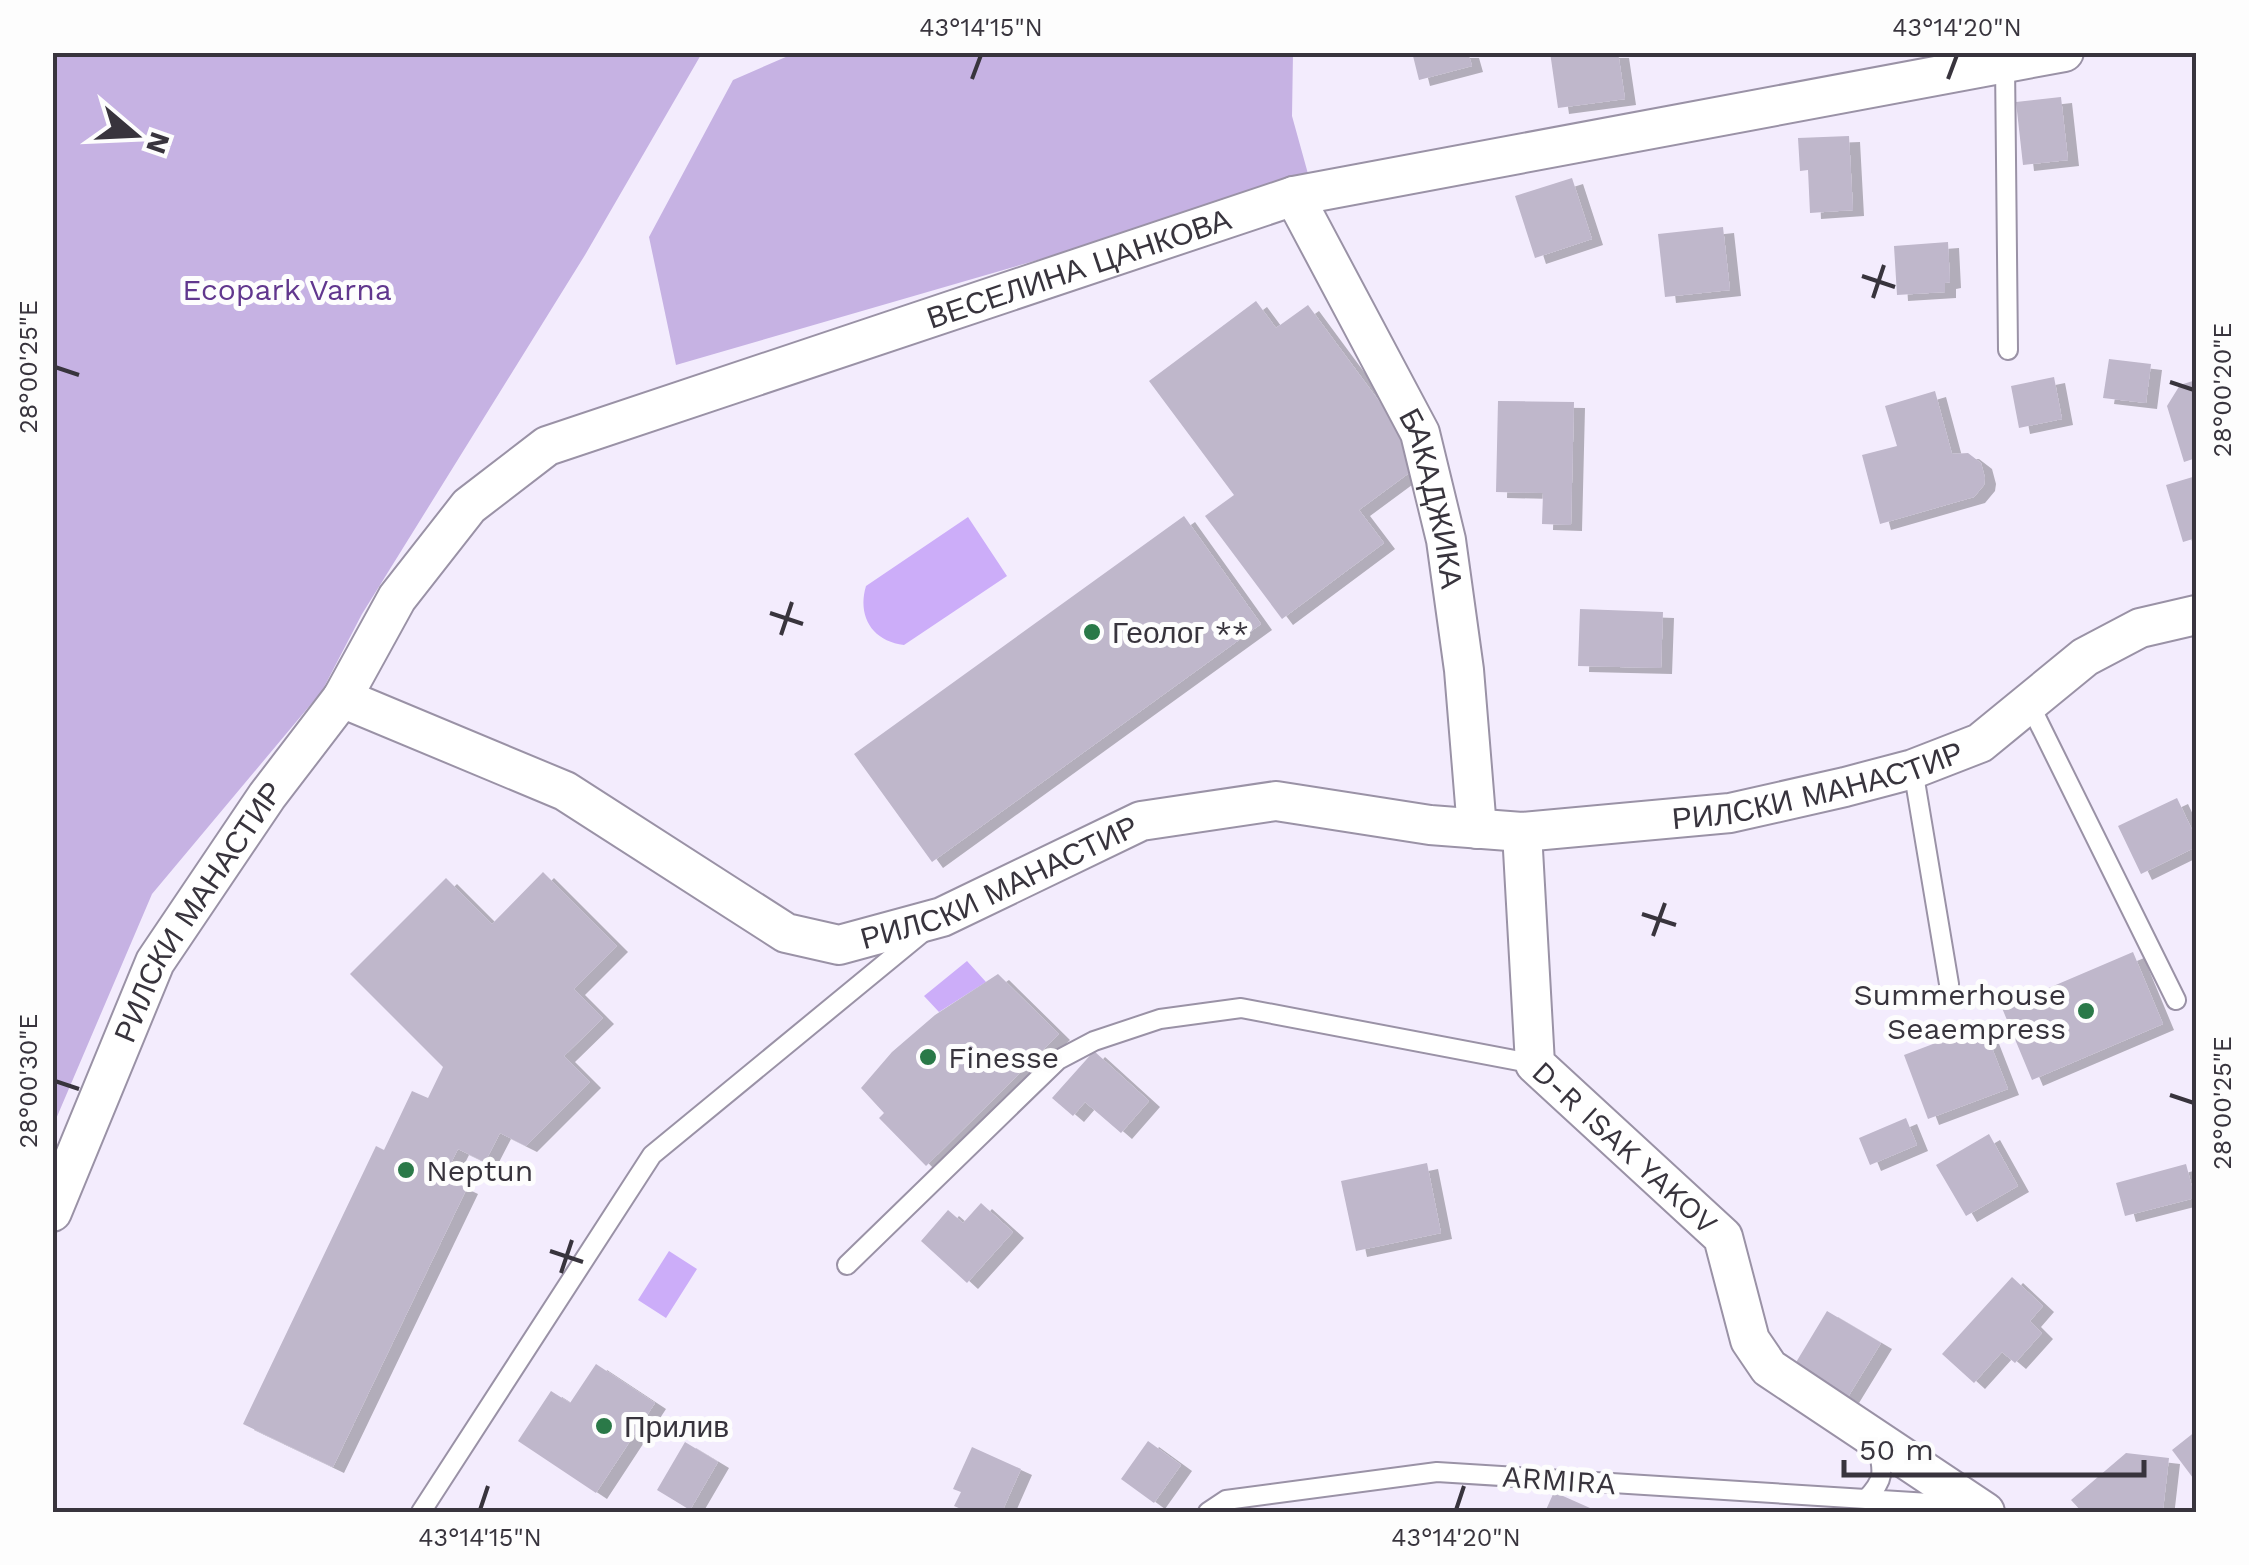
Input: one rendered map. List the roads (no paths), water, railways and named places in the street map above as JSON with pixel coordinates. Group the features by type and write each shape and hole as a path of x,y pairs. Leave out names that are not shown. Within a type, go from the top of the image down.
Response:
{"street":[{"name":"ВЕСЕЛИНА ЦАНКОВА","path":"342,698 397,598 469,506 547,446 1294,196 1934,64 2036,57"},
{"name":"БАКАДЖИКА","path":"1294,196 1420,432 1446,540 1459,633 1476,829"},
{"name":"РИЛСКИ МАНАСТИР","path":"52,1212 154,962 267,796 342,698 566,791 786,934 838,945 942,916 1141,821 1276,800 1430,825 1522,832 1730,814 1913,769 1980,743 2085,657 2140,628 2196,615"},
{"name":"D-R ISAK YAKOV","path":"1522,832 1535,1064 1723,1237 1750,1340 1770,1368 1980,1509"}],"lane":[{"path":"2008,350 2036,57"},
{"path":"2030,703 2176,1000"},
{"path":"1913,769 1949,984"},
{"path":"421,1512 652,1155 942,916"},
{"path":"846,1264 1058,1060 1094,1040 1160,1019 1240,1008 1535,1064"},
{"path":"1866,1499 1879,1486 1883,1468 1877,1443"},
{"name":"ARMIRA","path":"1208,1512 1226,1500 1437,1472 1980,1509"}],"place":[{"name":"Геолог **","path":"1092,632"},
{"name":"Summerhouse Seaempress","path":"2086,1011"},
{"name":"Finesse","path":"928,1057"},
{"name":"Neptun","path":"406,1170"},
{"name":"Прилив","path":"604,1426"}],"park label":[{"name":"Ecopark Varna","path":"287,289"}]}
